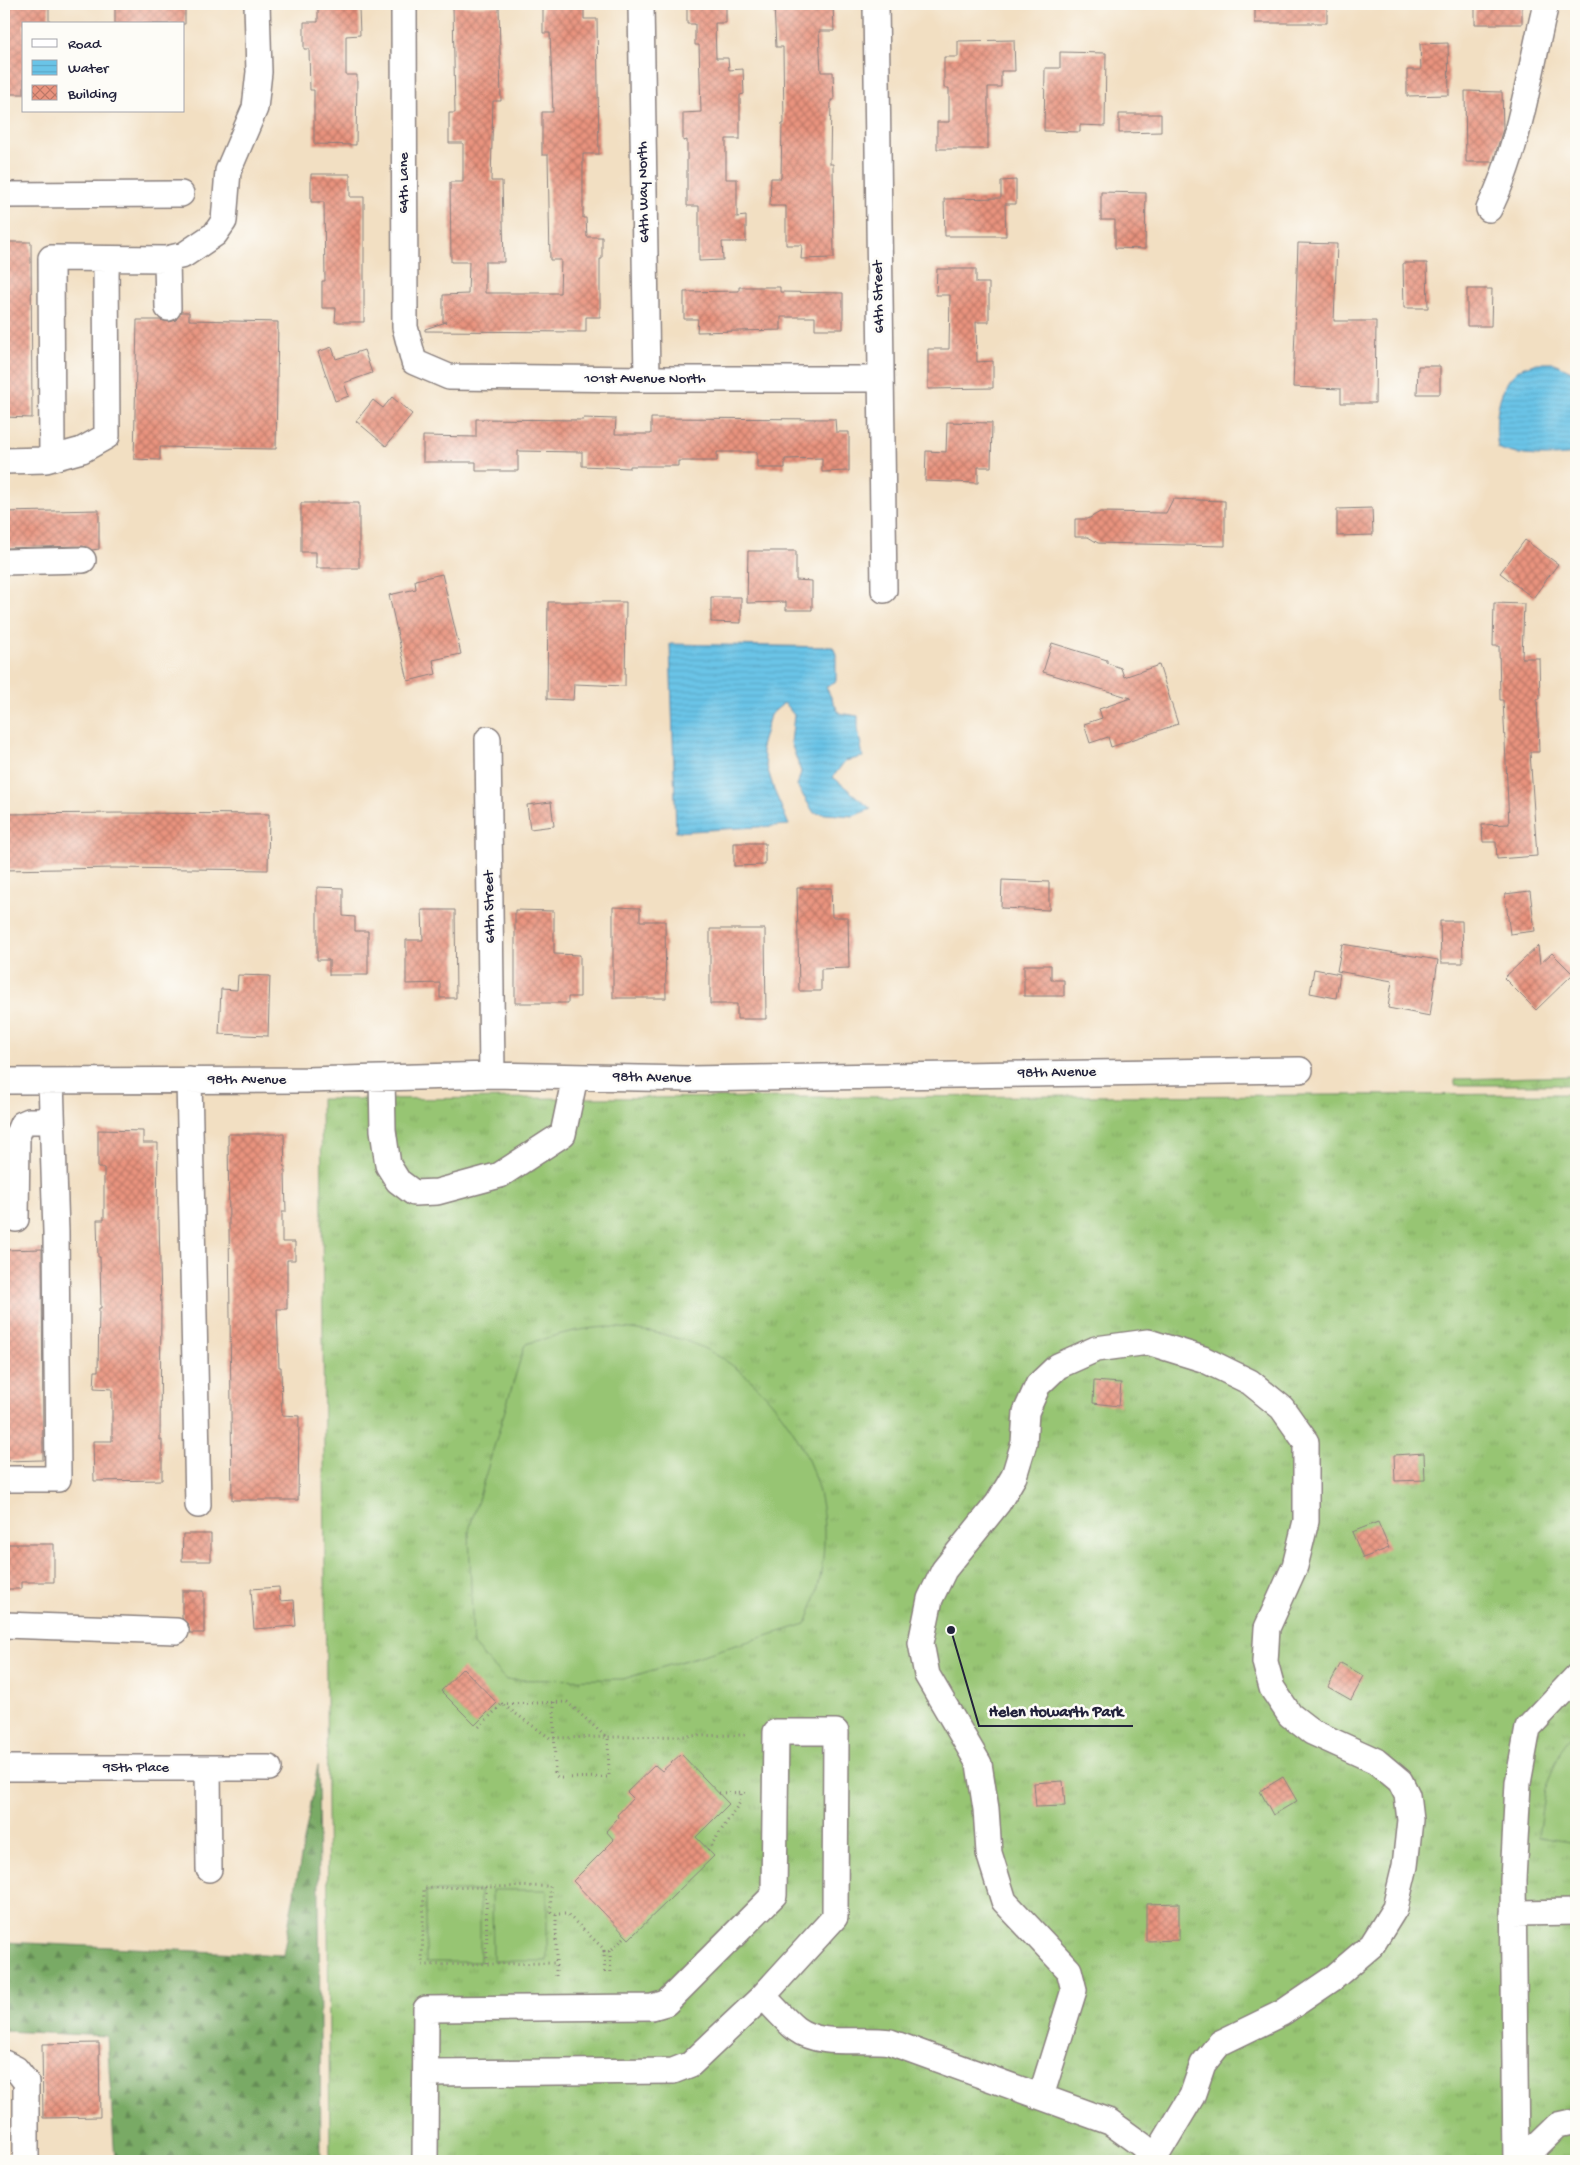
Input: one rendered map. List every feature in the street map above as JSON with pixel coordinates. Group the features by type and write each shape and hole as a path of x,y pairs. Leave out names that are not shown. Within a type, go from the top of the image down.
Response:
{"street":[{"path":"52,458 51,258 106,260 167,259 184,255 215,234 224,221 228,171 254,108 259,72 257,4"},
{"name":"64th Lane","path":"404,4 405,327 414,362"},
{"name":"64th Way North","path":"641,4 647,379"},
{"name":"64th Street","path":"876,4 884,590"},
{"path":"1489,209 1501,186 1515,138 1546,4"},
{"path":"4,195 181,194"},
{"path":"167,259 168,308"},
{"path":"4,461 46,460 82,450 107,436 106,260"},
{"name":"101st Avenue North","path":"414,362 449,377 880,379"},
{"path":"4,562 83,560"},
{"name":"64th Street","path":"488,739 492,1075"},
{"name":"98th Avenue","path":"4,1081 382,1078 492,1075 689,1079 1300,1070"},
{"path":"382,1078 383,1130 388,1166 398,1181 414,1193 436,1192 500,1175 562,1134 575,1077"},
{"path":"189,1080 198,1505"},
{"path":"4,1479 58,1479 56,1232 51,1081"},
{"path":"16,1219 16,1136 22,1124 29,1121 52,1121"},
{"path":"763,1996 796,2029 813,2037 823,2040 861,2039 890,2042 1110,2122 1143,2146 1152,2161 1192,2096 1203,2064 1220,2044 1282,2013 1332,1979 1372,1945 1395,1908 1405,1866 1410,1820 1407,1795 1400,1782 1376,1761 1312,1732 1290,1715 1272,1688 1265,1662 1267,1628 1295,1566 1306,1521 1306,1442 1282,1408 1250,1382 1203,1359 1148,1342 1096,1349 1058,1366 1038,1386 1026,1412 1024,1443 1014,1476 998,1503 944,1570 930,1599 921,1643 927,1675 979,1764 986,1809 989,1853 1004,1901 1069,1970 1074,1990 1040,2096"},
{"path":"4,1625 176,1631"},
{"path":"1516,2161 1513,1913 1518,1783 1528,1728 1576,1677"},
{"path":"425,2161 426,2009 652,2007 666,2003 774,1895 776,1732 836,1732 835,1917 763,1996 691,2064 673,2071 426,2072"},
{"name":"95th Place","path":"4,1768 269,1768"},
{"path":"208,1768 209,1869"},
{"path":"1513,1913 1576,1912"},
{"path":"4,2063 16,2069 26,2082 26,2161"},
{"path":"1521,2161 1558,2124 1576,2121"}],"path":[{"path":"479,1727 502,1704 554,1702 567,1702 608,1737 609,1777 559,1778 555,1775 554,1702"},
{"path":"502,1704 550,1738 746,1735"},
{"path":"708,1850 741,1801 740,1792"},
{"path":"719,1793 746,1792"},
{"path":"556,1963 422,1965 424,1888 550,1886 551,1912 567,1914 604,1949 605,1976"},
{"path":"486,1888 487,1964"},
{"path":"556,1914 556,1976"},
{"path":"604,1951 610,1951 626,1936"},
{"path":"610,1951 611,1976"}],"green space":[{"path":"1576,1076 1576,1085 1455,1085 1455,1079"},
{"path":"1576,1094 1576,2161 330,2161 321,1099"},
{"path":"608,1327 663,1334 694,1344 720,1357 744,1375 766,1396 785,1420 801,1446 813,1473 821,1502 824,1531 823,1555 820,1579 814,1602 806,1624 623,1679 506,1680 473,1645 469,1530 526,1344 556,1335"},
{"path":"1576,1729 1576,1843 1538,1837 1545,1788 1562,1748"},
{"path":"318,1765 321,2161 115,2161 107,2036 4,2031 4,1942 283,1955"},
{"path":"492,1890 547,1890 547,1961 493,1961"},
{"path":"426,1891 480,1891 480,1962 426,1962"}],"water":[{"path":"1537,363 1554,363 1576,373 1576,454 1558,456 1525,455 1515,454 1498,448 1496,427 1502,393 1513,375 1522,368"},
{"path":"670,644 833,647 836,654 836,681 826,687 839,713 858,716 858,729 863,757 845,761 833,777 871,809 853,816 814,813 797,786 801,772 791,743 794,715 784,703 770,715 761,747 774,790 789,825 676,832"}],"building":[{"path":"4,4 49,4 49,22 22,22 22,94 4,94"},
{"path":"115,4 185,4 185,22 115,22"},
{"path":"833,4 834,31 819,31 821,72 833,72 834,100 831,100 830,164 833,164 834,258 801,259 802,245 786,245 786,206 770,206 771,178 781,178 782,124 784,124 783,47 776,47 774,5"},
{"path":"1255,4 1327,4 1327,23 1255,23"},
{"path":"1475,4 1522,4 1522,24 1475,24"},
{"path":"726,5 726,23 715,23 716,58 728,58 729,70 743,69 744,94 740,95 740,139 726,139 726,179 737,179 737,217 746,216 746,242 722,242 723,260 699,261 699,206 687,206 687,140 683,141 683,113 701,112 699,45 695,45 695,24 687,24 687,6"},
{"path":"453,6 499,6 501,101 493,101 491,181 502,181 504,262 485,262 485,293 560,293 561,260 550,260 548,155 542,155 542,112 553,112 550,33 543,33 543,6 584,6 584,19 597,19 599,154 583,154 583,218 586,218 587,237 602,237 600,317 586,317 586,332 425,331 425,329 446,322 443,322 443,295 468,294 469,262 451,262 450,182 463,182 463,143 449,143 449,113 455,113"},
{"path":"318,8 359,8 360,35 346,36 346,75 357,75 356,145 314,144 314,90 310,90 309,49 304,49 304,22 318,22"},
{"path":"1014,40 1015,71 1001,71 1001,87 988,87 988,149 937,149 937,122 949,122 949,88 944,88 944,57 958,57 958,41"},
{"path":"1448,43 1449,95 1407,96 1407,70 1421,70 1420,44"},
{"path":"1060,52 1106,53 1105,126 1080,125 1080,132 1044,131 1045,68 1060,68"},
{"path":"1465,91 1502,92 1503,129 1493,162 1466,162"},
{"path":"1119,114 1161,114 1161,132 1119,133"},
{"path":"311,174 350,174 350,197 364,197 364,322 335,322 336,308 322,308 322,281 325,281 324,202 311,202"},
{"path":"1016,180 1016,204 1005,204 1006,236 945,236 944,199 1001,198 1001,181"},
{"path":"1101,192 1146,193 1145,249 1115,248 1115,220 1101,220"},
{"path":"4,242 31,242 32,418 4,417"},
{"path":"1298,243 1337,244 1334,321 1376,321 1375,403 1341,403 1341,389 1293,387"},
{"path":"1403,263 1427,263 1428,308 1404,308"},
{"path":"937,269 976,269 976,283 989,283 989,322 976,322 977,362 993,361 993,388 928,389 928,349 949,349 950,295 936,295"},
{"path":"739,287 780,287 780,292 843,293 843,329 815,329 815,317 781,317 781,330 697,332 698,319 684,319 684,292 739,291"},
{"path":"1467,289 1492,289 1491,326 1467,326"},
{"path":"181,312 189,312 189,320 278,322 276,449 160,447 160,460 134,459 137,320 169,322 176,320"},
{"path":"332,347 336,359 364,350 372,373 344,383 349,396 335,401 318,352"},
{"path":"1418,366 1440,366 1440,394 1417,394"},
{"path":"392,397 412,414 386,446 356,421 373,400 383,408"},
{"path":"584,418 616,419 615,434 651,434 651,418 835,419 836,432 849,432 849,471 822,472 822,458 785,459 785,468 757,468 757,452 717,452 717,461 678,461 678,466 630,466 630,468 582,466 582,452 518,451 518,471 476,471 476,462 423,462 423,436 476,437 476,419 583,420"},
{"path":"947,422 992,423 991,467 978,467 978,483 925,481 926,451 946,452"},
{"path":"1173,499 1225,501 1225,546 1098,543 1088,537 1075,537 1075,519 1088,519 1100,512 1166,513"},
{"path":"301,503 359,503 359,568 316,568 316,552 301,552"},
{"path":"1372,508 1373,535 1337,536 1337,509"},
{"path":"99,510 99,549 92,550 83,546 4,548 4,512"},
{"path":"1525,540 1558,564 1533,598 1500,573"},
{"path":"748,551 796,551 796,580 812,581 812,610 786,610 786,602 747,603"},
{"path":"442,574 461,654 433,660 436,674 408,681 389,595 416,589 415,580"},
{"path":"711,597 741,597 741,623 711,622"},
{"path":"548,602 626,602 625,686 574,684 573,700 547,699"},
{"path":"1494,603 1524,604 1522,658 1539,658 1540,699 1537,699 1539,752 1530,752 1537,856 1497,859 1496,842 1483,842 1482,825 1509,824 1503,700 1500,700 1499,646 1493,646"},
{"path":"1052,643 1107,660 1107,663 1121,668 1124,677 1159,665 1178,724 1111,747 1108,737 1090,743 1084,724 1102,718 1099,709 1131,698 1043,672"},
{"path":"551,802 554,826 530,829 527,805"},
{"path":"4,814 269,814 268,870 114,868 4,870"},
{"path":"734,843 765,843 765,865 734,866"},
{"path":"1002,880 1049,882 1049,910 1001,908"},
{"path":"317,887 343,888 343,916 355,917 355,931 368,931 368,975 329,975 329,960 317,960"},
{"path":"797,888 831,888 832,917 848,917 849,968 821,969 821,991 799,991"},
{"path":"1530,891 1535,931 1510,934 1505,894"},
{"path":"613,907 640,908 640,921 665,921 666,998 613,998"},
{"path":"422,910 455,910 456,998 440,998 440,983 406,984 406,940 423,940"},
{"path":"515,910 554,911 554,954 580,955 580,997 568,997 568,1003 515,1003"},
{"path":"1440,921 1462,921 1463,963 1441,963"},
{"path":"710,929 765,929 766,1019 737,1019 737,1004 710,1004"},
{"path":"1342,944 1438,960 1430,1016 1388,1008 1392,981 1337,971"},
{"path":"1538,946 1540,964 1552,953 1573,974 1536,1010 1504,978"},
{"path":"1024,965 1051,965 1051,980 1064,980 1064,996 1024,996"},
{"path":"1314,969 1340,974 1336,998 1310,993"},
{"path":"238,975 270,976 268,1036 219,1034 221,989 237,990"},
{"path":"98,1130 143,1131 143,1143 158,1143 157,1219 159,1219 161,1308 160,1440 162,1440 162,1480 94,1481 93,1441 112,1441 112,1389 94,1388 95,1371 98,1371 99,1308 101,1308 97,1220 104,1220 104,1168 98,1168"},
{"path":"228,1134 284,1134 286,1212 282,1212 282,1242 295,1242 295,1260 287,1260 287,1309 277,1309 279,1367 281,1367 282,1415 299,1416 298,1500 232,1500"},
{"path":"42,1249 43,1460 4,1461 4,1250"},
{"path":"1094,1381 1121,1383 1119,1406 1093,1403"},
{"path":"1424,1453 1425,1480 1395,1481 1394,1455"},
{"path":"1378,1522 1389,1548 1363,1558 1352,1532"},
{"path":"183,1534 211,1534 211,1561 182,1561"},
{"path":"4,1544 54,1544 54,1582 21,1582 21,1589 4,1589"},
{"path":"279,1587 280,1601 294,1600 296,1626 254,1629 251,1589"},
{"path":"182,1591 204,1591 204,1633 190,1633 188,1624 182,1618"},
{"path":"1341,1663 1364,1676 1351,1700 1328,1687"},
{"path":"463,1668 497,1703 475,1725 441,1691"},
{"path":"681,1754 729,1804 696,1837 714,1856 629,1939 573,1881 614,1840 606,1831 618,1818 617,1815 633,1798 627,1792 655,1765 662,1771"},
{"path":"1283,1777 1297,1801 1273,1815 1260,1791"},
{"path":"1063,1781 1065,1806 1036,1807 1034,1783"},
{"path":"1179,1903 1179,1940 1146,1941 1146,1904"},
{"path":"99,2043 100,2117 43,2118 42,2044"}],"place":[{"name":"Helen Howarth Park","path":"951,1630"}]}
